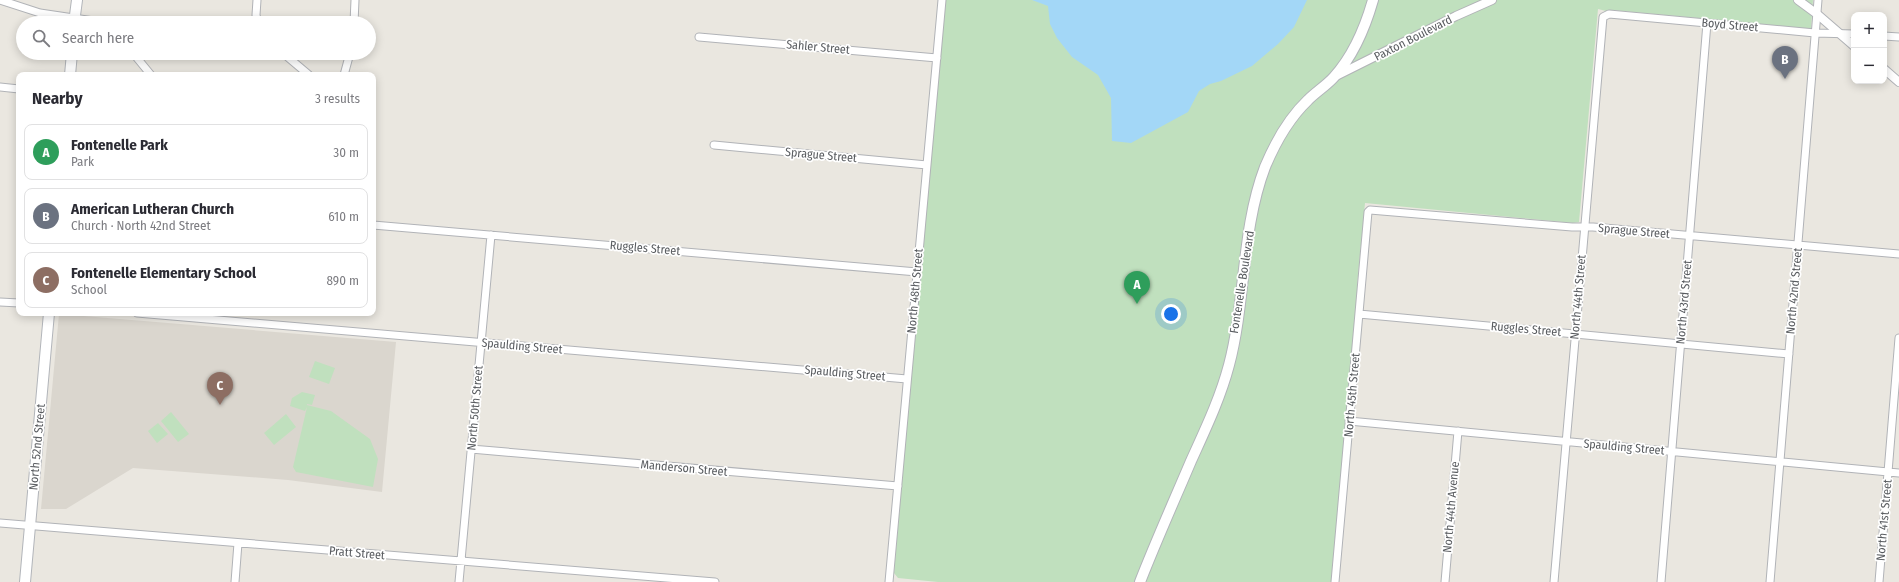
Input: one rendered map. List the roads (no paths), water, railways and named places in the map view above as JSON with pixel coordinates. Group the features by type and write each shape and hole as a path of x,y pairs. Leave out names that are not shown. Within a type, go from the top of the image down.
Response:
{"main road":[{"path":"75,16 76,0"},
{"name":"Fontenelle Boulevard","path":"1140,582 1155,543 1212,414 1224,381 1235,334 1252,216 1265,167 1280,136 1297,112 1334,77 1354,50 1367,20 1373,0"},
{"path":"70,72 71,60"},
{"name":"North 52nd Street","path":"25,582 49,316"}],"street":[{"path":"0,0 40,13 55,16"},
{"path":"256,0 256,16"},
{"path":"354,16 355,0"},
{"name":"North 48th Street","path":"889,582 942,0"},
{"name":"Paxton Boulevard","path":"1334,77 1456,16 1492,0"},
{"path":"1798,0 1817,14 1838,34 1851,44"},
{"name":"North 42nd Street","path":"1770,582 1818,0"},
{"name":"Boyd Street","path":"1607,14 1815,33 1851,34"},
{"name":"North 44th Street","path":"1554,582 1601,21 1607,14"},
{"name":"North 43rd Street","path":"1661,582 1707,23"},
{"path":"1887,36 1899,37"},
{"name":"Sahler Street","path":"699,37 937,58"},
{"path":"1354,50 1358,57 1368,61"},
{"path":"139,60 149,72"},
{"path":"291,60 305,72"},
{"path":"345,72 348,60"},
{"path":"1887,72 1899,82"},
{"path":"0,87 16,89"},
{"name":"Sprague Street","path":"714,145 927,165"},
{"name":"Sprague Street","path":"1370,210 1899,254"},
{"name":"North 45th Street","path":"1335,582 1368,212 1370,210"},
{"name":"Ruggles Street","path":"376,225 917,272"},
{"name":"North 50th Street","path":"459,582 491,235"},
{"path":"0,302 16,303"},
{"name":"Ruggles Street","path":"1359,314 1789,354"},
{"name":"Spaulding Street","path":"173,316 907,378"},
{"name":"North 41st Street","path":"1879,582 1899,338"},
{"name":"Spaulding Street","path":"1349,422 1899,473"},
{"name":"North 44th Avenue","path":"1445,582 1458,431"},
{"name":"Manderson Street","path":"471,449 898,486"},
{"name":"Pratt Street","path":"0,523 684,581 715,582"},
{"path":"235,582 238,543"}],"water":[{"path":"1032,0 1307,0 1294,27 1278,44 1252,66 1221,81 1210,84 1199,91 1188,112 1131,143 1112,141 1111,98 1098,75 1072,57 1057,38 1050,24 1048,6"}],"place":[{"name":"American Lutheran Church","path":"1785,79"},
{"name":"Fontenelle Park","path":"1137,304"},
{"name":"Fontenelle Elementary School","path":"220,405"}]}
